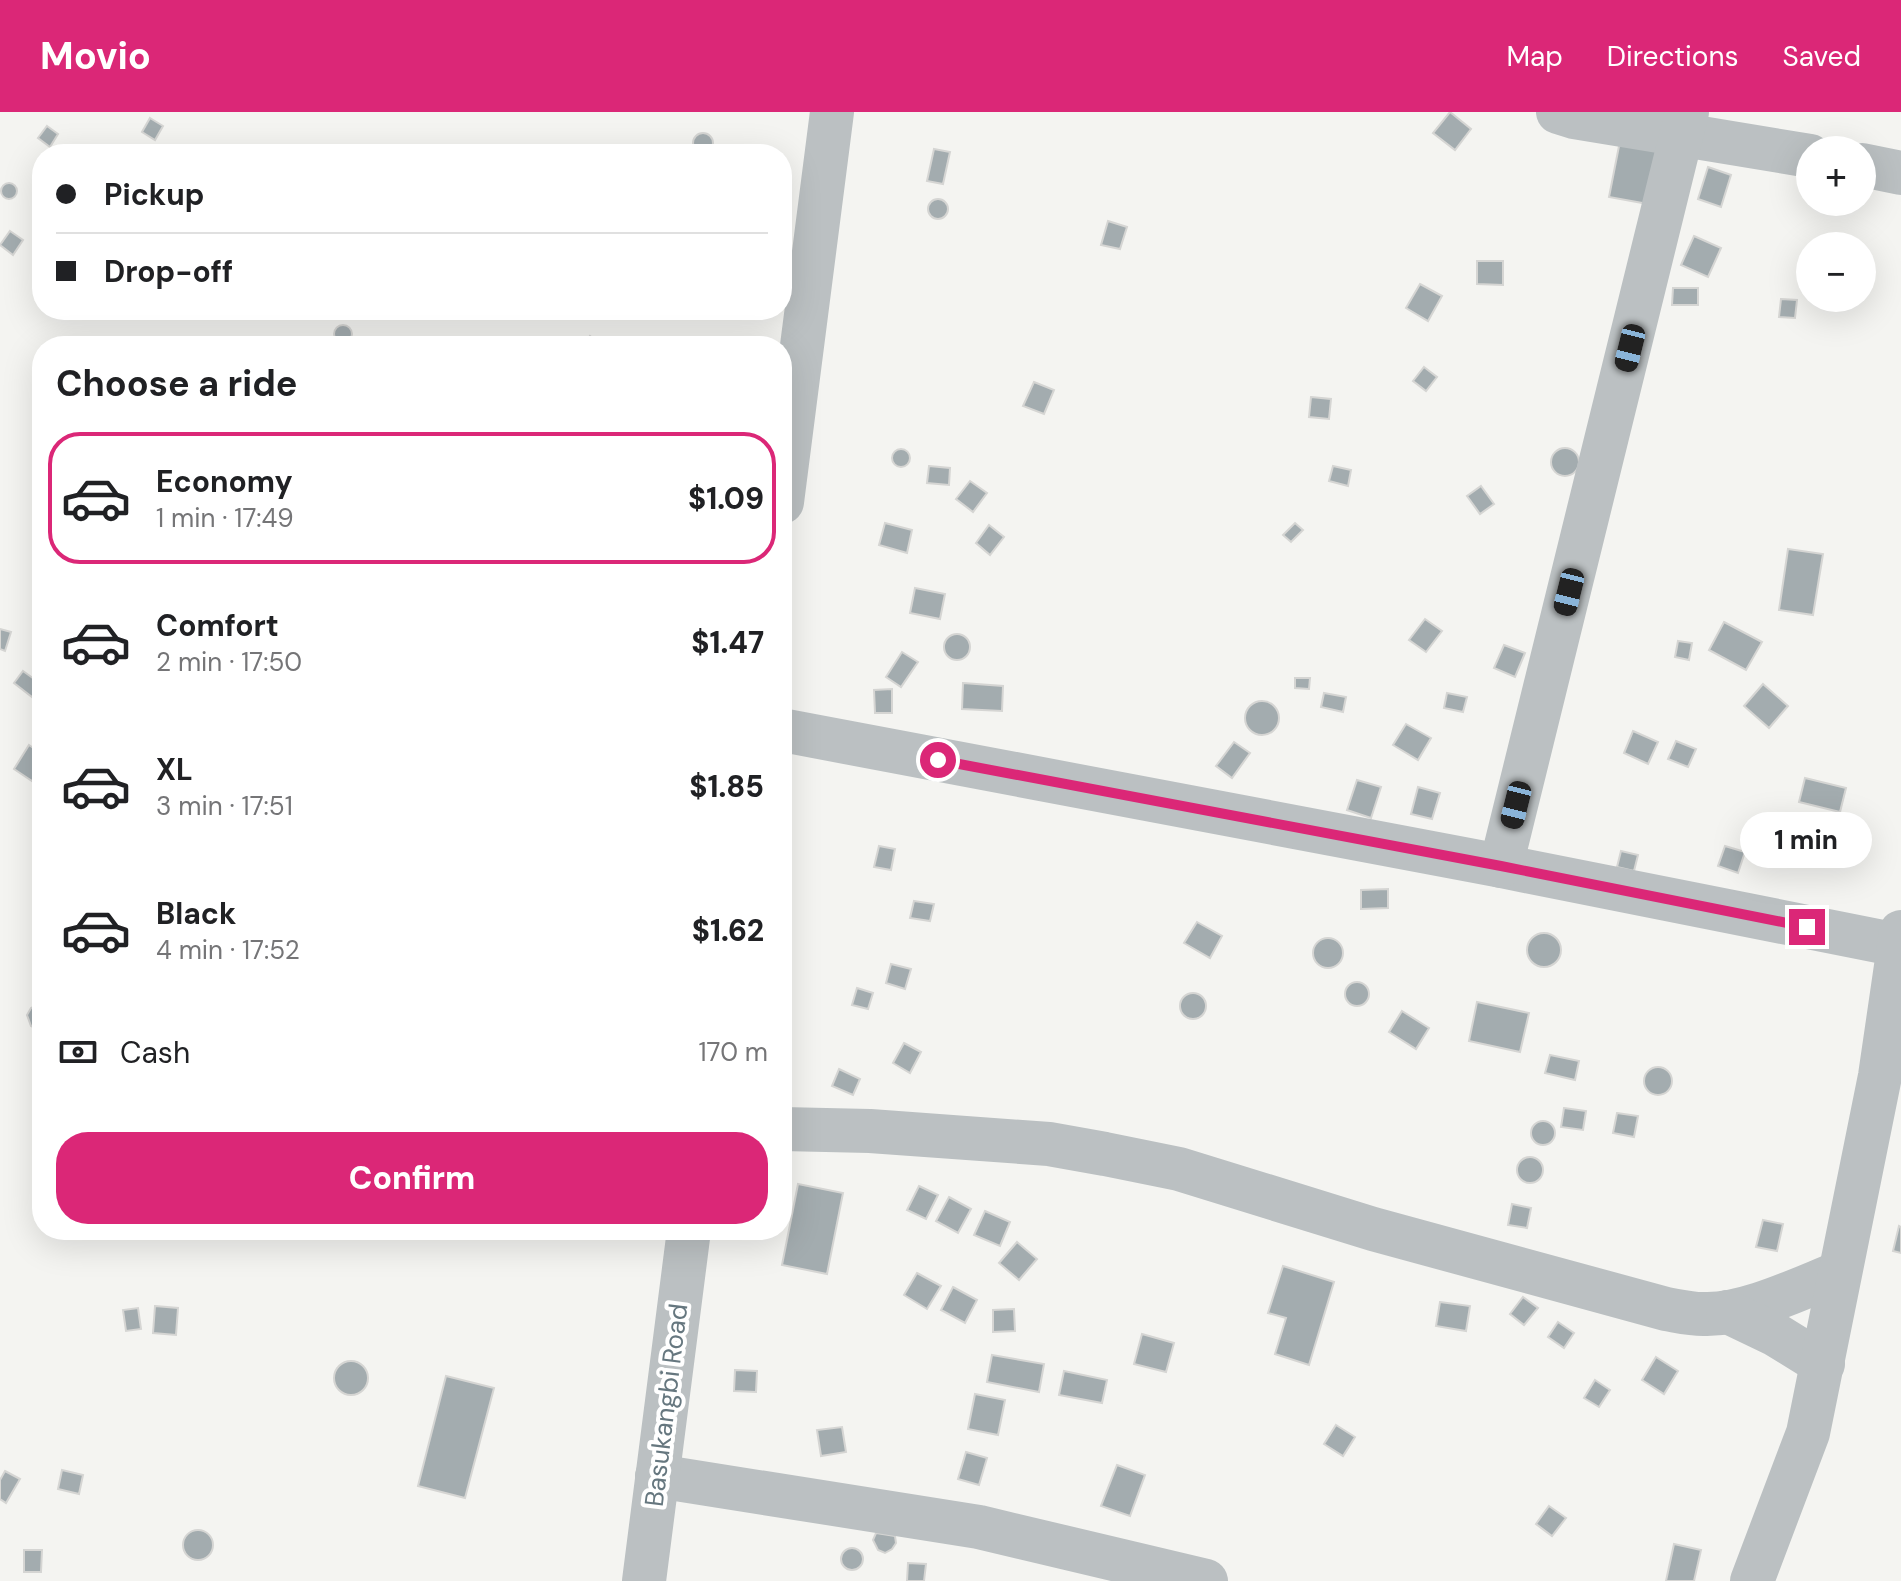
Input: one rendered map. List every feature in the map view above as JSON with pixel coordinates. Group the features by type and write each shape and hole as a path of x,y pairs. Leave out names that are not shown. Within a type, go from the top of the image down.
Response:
{"street":[{"path":"792,424 832,112"},
{"path":"1558,112 1574,117 1685,123 1796,152"},
{"path":"1501,866 1685,123"},
{"path":"1876,168 1901,173"},
{"path":"792,732 1900,938 1880,1076 1808,1433 1752,1581"},
{"path":"792,1129 870,1131 1049,1144 1179,1169 1373,1229 1666,1309 1704,1314 1728,1312 1783,1296 1839,1273"},
{"name":"Basukangbi Road","path":"644,1581 688,1240"},
{"path":"1728,1312 1776,1335 1823,1364"},
{"path":"657,1476 979,1527 1206,1581"}],"building":[{"path":"1450,112 1471,129 1455,150 1433,133"},
{"path":"150,118 163,126 155,140 142,132"},
{"path":"47,126 58,134 52,144 38,138"},
{"path":"703,133 712,139 713,144 693,143 696,136"},
{"path":"1620,141 1659,148 1648,204 1609,197"},
{"path":"934,149 950,152 943,184 927,181"},
{"path":"1708,167 1731,175 1721,207 1698,199"},
{"path":"9,183 15,185 15,197 9,199 3,197 1,191 3,185"},
{"path":"938,199 945,202 948,209 945,216 938,219 931,216 928,209 931,202"},
{"path":"1108,221 1127,227 1120,249 1101,245"},
{"path":"10,231 23,240 13,255 0,245"},
{"path":"1694,236 1721,248 1708,277 1681,265"},
{"path":"1477,261 1503,261 1503,285 1477,284"},
{"path":"1420,284 1442,296 1428,321 1406,308"},
{"path":"1673,288 1698,288 1698,305 1672,305"},
{"path":"1781,299 1796,300 1795,318 1779,317"},
{"path":"339,325 347,325 352,330 352,336 334,336 334,330"},
{"path":"1424,367 1437,377 1426,391 1413,381"},
{"path":"1034,382 1054,390 1044,414 1023,406"},
{"path":"1311,397 1331,399 1329,419 1309,417"},
{"path":"1565,448 1575,452 1579,462 1575,472 1565,476 1555,472 1551,462 1555,452"},
{"path":"901,449 910,458 901,467 892,458"},
{"path":"929,466 950,468 949,485 927,483"},
{"path":"1333,466 1351,470 1348,486 1329,481"},
{"path":"970,481 987,493 973,512 956,499"},
{"path":"1481,486 1494,504 1480,514 1467,496"},
{"path":"885,523 912,530 907,553 879,545"},
{"path":"1295,523 1303,530 1291,542 1283,535"},
{"path":"989,525 1004,537 990,555 976,543"},
{"path":"1788,549 1823,554 1813,615 1779,610"},
{"path":"915,588 945,594 940,619 910,613"},
{"path":"1425,619 1442,631 1426,652 1409,640"},
{"path":"1724,622 1762,642 1746,670 1709,650"},
{"path":"0,629 11,632 5,651 0,649"},
{"path":"957,634 966,638 970,647 966,656 957,660 948,656 944,647 948,638"},
{"path":"1678,641 1692,643 1689,660 1675,657"},
{"path":"1504,645 1525,653 1515,677 1494,668"},
{"path":"902,652 918,662 901,687 886,677"},
{"path":"23,671 32,678 32,697 14,683"},
{"path":"1295,678 1310,678 1309,689 1295,688"},
{"path":"963,683 1003,686 1002,711 962,709"},
{"path":"1763,684 1788,706 1769,728 1744,706"},
{"path":"892,689 892,713 875,713 874,690"},
{"path":"1324,693 1346,697 1343,712 1321,707"},
{"path":"1447,693 1467,697 1463,712 1444,708"},
{"path":"1262,701 1274,706 1279,718 1274,730 1262,735 1250,730 1245,718 1250,706"},
{"path":"1406,724 1431,738 1418,760 1393,745"},
{"path":"1633,731 1658,742 1648,764 1624,753"},
{"path":"1676,741 1696,749 1688,767 1668,759"},
{"path":"1234,742 1250,753 1232,778 1216,766"},
{"path":"29,745 32,747 32,781 14,769"},
{"path":"1805,778 1846,788 1840,812 1799,802"},
{"path":"1357,780 1381,787 1371,818 1347,810"},
{"path":"1418,787 1440,793 1432,819 1411,814"},
{"path":"879,846 895,849 891,870 874,867"},
{"path":"1725,846 1745,852 1738,873 1718,866"},
{"path":"1621,851 1638,855 1634,871 1617,867"},
{"path":"1388,889 1388,908 1361,909 1361,890"},
{"path":"914,901 934,904 930,921 910,918"},
{"path":"1197,922 1222,936 1210,958 1184,943"},
{"path":"1544,933 1556,938 1561,950 1556,962 1544,967 1532,962 1527,950 1532,938"},
{"path":"1328,938 1334,939 1342,947 1342,959 1334,967 1328,968 1322,967 1314,959 1313,953 1314,947 1322,939"},
{"path":"891,964 911,969 905,989 886,983"},
{"path":"1357,982 1366,985 1369,994 1366,1003 1357,1006 1348,1003 1345,994 1348,985"},
{"path":"857,988 873,993 868,1009 852,1005"},
{"path":"1193,993 1202,997 1206,1006 1202,1015 1193,1019 1184,1015 1180,1006 1184,997"},
{"path":"1477,1002 1529,1013 1520,1052 1469,1041"},
{"path":"32,1008 32,1026 27,1015"},
{"path":"1402,1011 1429,1028 1416,1049 1389,1032"},
{"path":"904,1043 921,1052 910,1073 893,1063"},
{"path":"1550,1055 1579,1061 1575,1080 1545,1073"},
{"path":"1658,1067 1668,1071 1672,1081 1668,1091 1658,1095 1648,1091 1644,1081 1648,1071"},
{"path":"839,1069 860,1079 853,1095 832,1086"},
{"path":"1564,1108 1586,1111 1583,1130 1561,1127"},
{"path":"1617,1113 1638,1116 1634,1137 1613,1133"},
{"path":"1543,1121 1551,1125 1555,1133 1551,1141 1543,1145 1535,1141 1531,1133 1535,1125"},
{"path":"1530,1157 1540,1160 1543,1170 1540,1180 1530,1183 1520,1180 1517,1170 1520,1160"},
{"path":"798,1184 843,1193 827,1274 782,1265 787,1240 792,1240 792,1214"},
{"path":"919,1186 938,1195 926,1219 907,1210"},
{"path":"949,1197 971,1209 958,1233 936,1221"},
{"path":"1512,1204 1531,1208 1527,1228 1508,1225"},
{"path":"985,1211 1010,1222 1000,1246 974,1235"},
{"path":"1763,1220 1783,1224 1777,1251 1756,1247"},
{"path":"1901,1227 1901,1253 1893,1251"},
{"path":"1017,1242 1037,1259 1019,1280 999,1263"},
{"path":"1283,1266 1334,1282 1309,1365 1275,1354 1286,1318 1268,1313"},
{"path":"917,1273 941,1286 927,1309 904,1295"},
{"path":"953,1287 977,1300 965,1323 941,1310"},
{"path":"1523,1297 1538,1308 1524,1325 1510,1314"},
{"path":"1440,1302 1470,1306 1466,1331 1436,1326"},
{"path":"155,1306 178,1308 176,1335 153,1333"},
{"path":"138,1308 141,1329 126,1331 123,1310"},
{"path":"1014,1309 1015,1331 993,1332 993,1310"},
{"path":"1558,1322 1574,1333 1564,1348 1548,1337"},
{"path":"1142,1334 1174,1343 1166,1372 1134,1364"},
{"path":"992,1355 1044,1364 1039,1392 987,1382"},
{"path":"1656,1357 1678,1371 1664,1394 1642,1380"},
{"path":"351,1361 363,1366 368,1378 363,1390 351,1395 339,1390 334,1378 339,1366"},
{"path":"735,1370 757,1371 756,1392 734,1391"},
{"path":"1064,1371 1107,1380 1102,1403 1059,1395"},
{"path":"446,1376 494,1388 465,1498 418,1486"},
{"path":"1595,1380 1610,1390 1599,1407 1584,1398"},
{"path":"975,1394 1005,1400 998,1435 968,1429"},
{"path":"1336,1425 1355,1437 1343,1456 1324,1444"},
{"path":"842,1427 846,1452 821,1456 817,1430"},
{"path":"966,1452 987,1458 979,1485 958,1479"},
{"path":"1117,1465 1145,1475 1130,1516 1101,1506"},
{"path":"62,1470 83,1475 79,1494 58,1489"},
{"path":"5,1471 20,1479 6,1503 0,1499 0,1480"},
{"path":"1549,1506 1566,1518 1552,1536 1536,1524"},
{"path":"198,1530 209,1534 213,1545 209,1556 198,1560 187,1556 183,1545 187,1534"},
{"path":"876,1533 895,1536 896,1543 892,1549 885,1553 878,1550 873,1540"},
{"path":"1674,1544 1701,1550 1694,1581 1666,1581"},
{"path":"852,1548 860,1551 863,1559 860,1567 852,1570 844,1567 841,1559 844,1551"},
{"path":"24,1550 42,1550 41,1572 24,1572"},
{"path":"908,1563 926,1564 924,1581 907,1581"}],"route":[{"path":"938,760 1807,927"}]}
